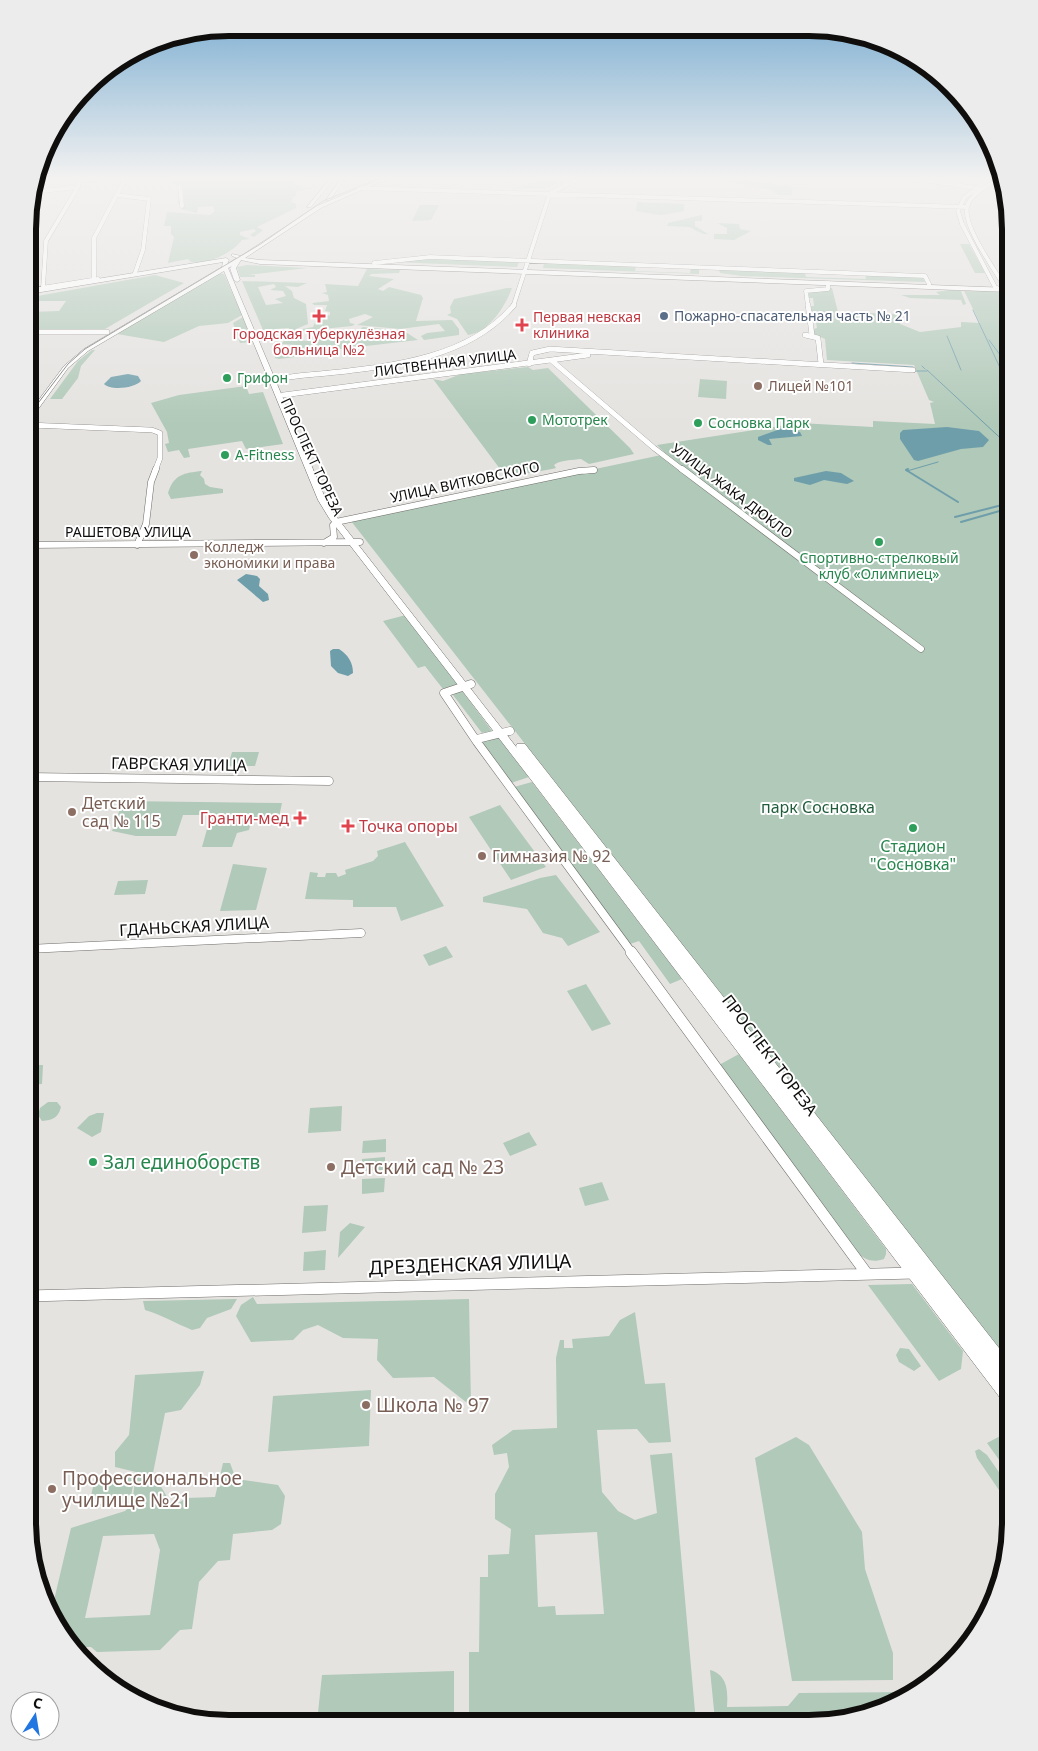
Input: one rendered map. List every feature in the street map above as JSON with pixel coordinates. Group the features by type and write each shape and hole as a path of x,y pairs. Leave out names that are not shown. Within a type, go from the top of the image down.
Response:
{"main road":[{"path":"36,293 202,266 212,271 227,266 230,261"},
{"path":"36,409 73,359 118,327 212,271 236,261"},
{"path":"234,266 239,261"},
{"path":"256,261 260,262"},
{"path":"320,261 460,268 1002,288"},
{"path":"234,266 260,262 447,267"},
{"path":"36,293 135,274 227,266"},
{"name":"ПРОСПЕКТ ТОРЕЗА","path":"227,266 339,521"},
{"name":"ПРОСПЕКТ ТОРЕЗА","path":"234,266 236,279 322,500 1002,1365"},
{"path":"654,275 828,283 1002,288"},
{"path":"36,398 66,359 107,332 118,327"},
{"name":"ПРОСПЕКТ ТОРЕЗА","path":"506,733 1002,1387"}],"street":[{"path":"43,288 45,261"},
{"path":"94,261 94,280"},
{"path":"36,291 43,288 135,274 141,261"},
{"path":"374,263 395,261"},
{"path":"523,261 925,276 928,284"},
{"path":"276,381 390,364 454,347 493,328 503,320 514,305 530,261"},
{"path":"981,261 995,287"},
{"path":"991,261 1002,279"},
{"path":"812,335 806,290 828,289 828,283"},
{"path":"36,332 107,332"},
{"path":"805,334 818,338 821,364"},
{"name":"ЛИСТВЕННАЯ УЛИЦА","path":"283,394 529,364 532,353 544,349 913,370"},
{"name":"ЛИСТВЕННАЯ УЛИЦА","path":"551,360 600,352"},
{"path":"529,364 551,360"},
{"name":"УЛИЦА ЖАКА ДЮКЛО","path":"551,360 654,448 921,649"},
{"path":"36,425 152,430 160,434 160,458 151,482 146,524 137,544"},
{"name":"УЛИЦА ВИТКОВСКОГО","path":"339,521 579,471 594,470"},
{"path":"317,544 333,538 333,524 339,521"},
{"name":"РАШЕТОВА УЛИЦА","path":"36,545 357,543"},
{"path":"468,685 444,693 867,1274"},
{"path":"477,740 506,733"},
{"name":"ГАВРСКАЯ УЛИЦА","path":"36,777 330,781"},
{"name":"ГДАНЬСКАЯ УЛИЦА","path":"36,950 361,933"},
{"name":"ДРЕЗДЕНСКАЯ УЛИЦА","path":"36,1296 914,1273"}],"green space":[{"path":"190,261 207,261 198,262"},
{"path":"490,261 519,262 517,267 392,262"},
{"path":"969,261 978,261 985,273 975,273"},
{"path":"544,263 636,266 635,271 690,273 691,268 699,269 699,274 543,268"},
{"path":"247,265 307,268 248,275 255,275 255,277 240,277 237,267"},
{"path":"367,269 400,270 399,273 371,274 369,276 394,279 378,289 383,291 389,287 421,295 423,298 416,321 452,320 459,329 459,335 424,340 421,336 427,333 445,331 439,324 400,329 357,325 373,317 365,314 349,319 350,323 355,324 352,326 303,331 302,329 313,327 317,318 330,315 330,312 325,311 327,305 314,305 312,303 329,301 328,295 322,293 327,292 325,284 358,286"},
{"path":"719,269 805,273 806,277 866,279 865,274 923,278 925,282 742,276 720,273"},
{"path":"218,273 224,274 242,315 228,323 199,326 164,342 117,334"},
{"path":"155,275 184,283 105,329 36,331 36,312 59,311 66,301 36,301 36,296"},
{"path":"242,281 307,283 298,287 285,286 292,291 294,298 306,304 308,324 296,329 297,333 288,336 278,334 289,332 289,328 263,330","holes":["274,284 276,287 270,290 283,291 286,296 275,299 283,303 266,305 258,287"]},
{"path":"512,288 501,310 489,324 476,333 468,335 457,319 447,315 451,313 450,307 454,299"},
{"name":"парк Сосновка","path":"832,288 838,312 897,314 900,324 920,332 961,327 961,322 980,323 964,291 1002,292 1002,1355 351,521 666,454 657,445 799,423 873,427 873,421 935,424 930,403 934,402 929,400 914,365 827,360 825,339 814,334 813,329 817,328 816,322 812,321 811,306 814,306 813,298 809,298 807,291 829,290"},
{"path":"961,291 966,304 963,305 961,300 910,298 901,295 940,295 936,292"},
{"path":"243,317 252,342 240,343 233,323"},
{"path":"361,328 404,331 418,340 314,352 311,355 275,358 275,352 299,349 297,345 281,344 286,339 299,337 300,340 306,341 359,335 364,333"},
{"path":"92,350 95,350 81,366 78,378 62,399 50,399 78,361"},
{"name":"Мототрек","path":"528,367 533,370 548,368 634,454 589,464 581,459 567,460 554,465 556,468 506,477 433,379 443,381 461,374"},
{"path":"700,379 727,381 726,399 698,397"},
{"path":"246,386 249,394 263,392 283,444 246,449 242,441 188,449 190,457 184,458 179,450 168,452 165,444 169,443 167,432 151,403 179,395"},
{"path":"202,471 200,475 204,479 205,484 210,487 223,489 223,493 171,499 168,493 177,478 185,474"},
{"path":"406,615 457,685 443,689 425,666 418,668 383,621"},
{"path":"460,691 463,692 492,731 482,733 453,695"},
{"path":"499,738 529,777 511,783 484,747 484,740"},
{"path":"232,752 259,752 255,766 228,766"},
{"path":"532,782 682,979 670,984 639,941 630,944 514,787"},
{"path":"123,801 282,803 278,822 251,822 249,830 237,833 232,847 202,847 211,815 183,815 176,836 136,836 112,831"},
{"path":"500,805 546,867 511,880 469,817"},
{"path":"405,842 444,906 401,921 396,907 353,907 353,900 305,899 310,872 318,873 317,877 325,877 326,873 336,873 338,877 346,874 345,870 373,861 378,856 377,851"},
{"path":"233,864 267,868 256,910 220,911"},
{"path":"556,875 600,932 568,946 562,938 543,933 527,909 483,902 483,897 540,878"},
{"path":"148,880 145,894 114,895 118,881"},
{"path":"446,946 453,957 429,966 423,955"},
{"path":"586,984 611,1024 592,1031 567,991"},
{"path":"739,1054 886,1249 884,1259 869,1260 856,1252 719,1065"},
{"path":"36,1065 43,1065 42,1084 36,1084"},
{"path":"48,1102 57,1102 61,1107 54,1118 42,1121 38,1115 40,1108"},
{"path":"342,1106 341,1131 308,1133 310,1108"},
{"path":"104,1113 101,1132 92,1137 77,1128 89,1116"},
{"path":"529,1132 537,1145 510,1156 503,1143"},
{"path":"386,1139 386,1152 362,1153 363,1141"},
{"path":"385,1157 385,1170 362,1171 362,1159"},
{"path":"385,1178 384,1192 362,1194 362,1179"},
{"path":"602,1182 609,1200 585,1206 579,1188"},
{"path":"328,1205 326,1231 302,1233 304,1206"},
{"path":"350,1223 365,1227 338,1258 340,1232"},
{"path":"326,1250 325,1270 303,1271 304,1252"},
{"path":"912,1284 963,1351 961,1369 939,1381 868,1285"},
{"path":"253,1297 257,1304 469,1299 471,1406 434,1377 393,1378 377,1360 378,1339 343,1338 318,1325 303,1330 293,1340 251,1342 236,1316 241,1305"},
{"path":"237,1299 231,1309 207,1318 200,1328 192,1330 145,1310 143,1301"},
{"path":"635,1312 645,1384 665,1383 671,1442 649,1443 637,1429 597,1430 602,1492 618,1511 635,1520 657,1513 650,1455 672,1453 695,1715 469,1715 469,1652 479,1652 480,1577 488,1577 488,1555 509,1554 511,1529 495,1519 495,1494 509,1467 507,1453 494,1455 492,1445 513,1430 557,1428 556,1358 560,1340 564,1340 564,1348 573,1348 572,1339 609,1336 620,1320","holes":["597,1532 604,1614 556,1615 555,1606 538,1607 535,1535"]},
{"path":"900,1348 909,1349 921,1366 914,1371 899,1362 896,1355"},
{"path":"204,1371 200,1385 181,1410 165,1413 153,1473 173,1507 186,1498 215,1497 223,1463 230,1463 236,1479 278,1485 285,1496 281,1524 272,1530 233,1534 230,1560 218,1561 199,1582 192,1629 180,1630 160,1650 97,1652 91,1647 82,1647 62,1618 54,1602 71,1528 125,1511 132,1505 136,1472 115,1467 115,1452 129,1435 135,1375","holes":["154,1534 160,1550 150,1615 85,1618 103,1536"]},
{"path":"371,1390 369,1446 268,1452 273,1396"},
{"path":"1002,1435 1002,1464 987,1443"},
{"path":"796,1437 809,1445 862,1532 865,1569 893,1653 893,1680 792,1681 755,1458"},
{"path":"979,1449 987,1455 1002,1477 1002,1494 977,1458 975,1451"},
{"path":"135,1476 129,1505 89,1506 95,1477"},
{"path":"710,1670 716,1672 724,1680 727,1690 727,1707 788,1706 799,1693 899,1692 871,1705 834,1713 809,1715 714,1715"},
{"path":"454,1671 454,1715 318,1715 322,1675"}],"water":[{"path":"128,374 138,376 141,381 123,388 104,384 111,377"},
{"path":"947,427 979,431 989,440 983,447 961,449 918,461 914,460 900,439 900,433 903,430"},
{"path":"783,428 800,432 802,436 769,439 772,445 758,440 758,437"},
{"path":"826,471 841,473 854,481 847,484 824,480 810,485 794,481 794,478"},
{"path":"246,574 257,576 260,579 259,586 268,594 269,600 263,602 237,580"},
{"path":"339,649 347,656 351,662 353,673 348,676 338,673 331,666 330,651"}],"waterway":[{"path":"973,310 1002,372"},
{"path":"947,336 961,370"},
{"path":"989,340 1002,358"},
{"path":"852,363 913,367"},
{"path":"922,366 925,369"},
{"path":"927,370 1002,440"},
{"path":"916,371 927,371"},
{"path":"907,471 938,462"},
{"path":"907,471 958,502"},
{"path":"955,517 1002,505"},
{"path":"961,522 1002,510"}],"tram line":[{"path":"36,406 68,364 85,349 233,261"}],"place":[{"name":"Городская туберкулёзная больница №2","path":"319,316"},
{"name":"Пожарно-спасательная часть № 21","path":"664,316"},
{"name":"Первая невская клиника","path":"522,325"},
{"name":"Грифон","path":"227,378"},
{"name":"Лицей №101","path":"758,386"},
{"name":"Мототрек","path":"532,420"},
{"name":"Сосновка Парк","path":"698,423"},
{"name":"A-Fitness","path":"225,455"},
{"name":"Спортивно-стрелковый клуб «Олимпиец»","path":"879,542"},
{"name":"Колледж экономики и права","path":"194,555"},
{"name":"Детский сад № 115","path":"72,812"},
{"name":"Гранти-мед","path":"300,818"},
{"name":"Точка опоры","path":"348,826"},
{"name":"Стадион \"Сосновка\"","path":"913,828"},
{"name":"Гимназия № 92","path":"482,856"},
{"name":"Зал единоборств","path":"93,1162"},
{"name":"Детский сад № 23","path":"331,1167"},
{"name":"Школа № 97","path":"366,1405"},
{"name":"Профессиональное училище №21","path":"52,1489"}]}
